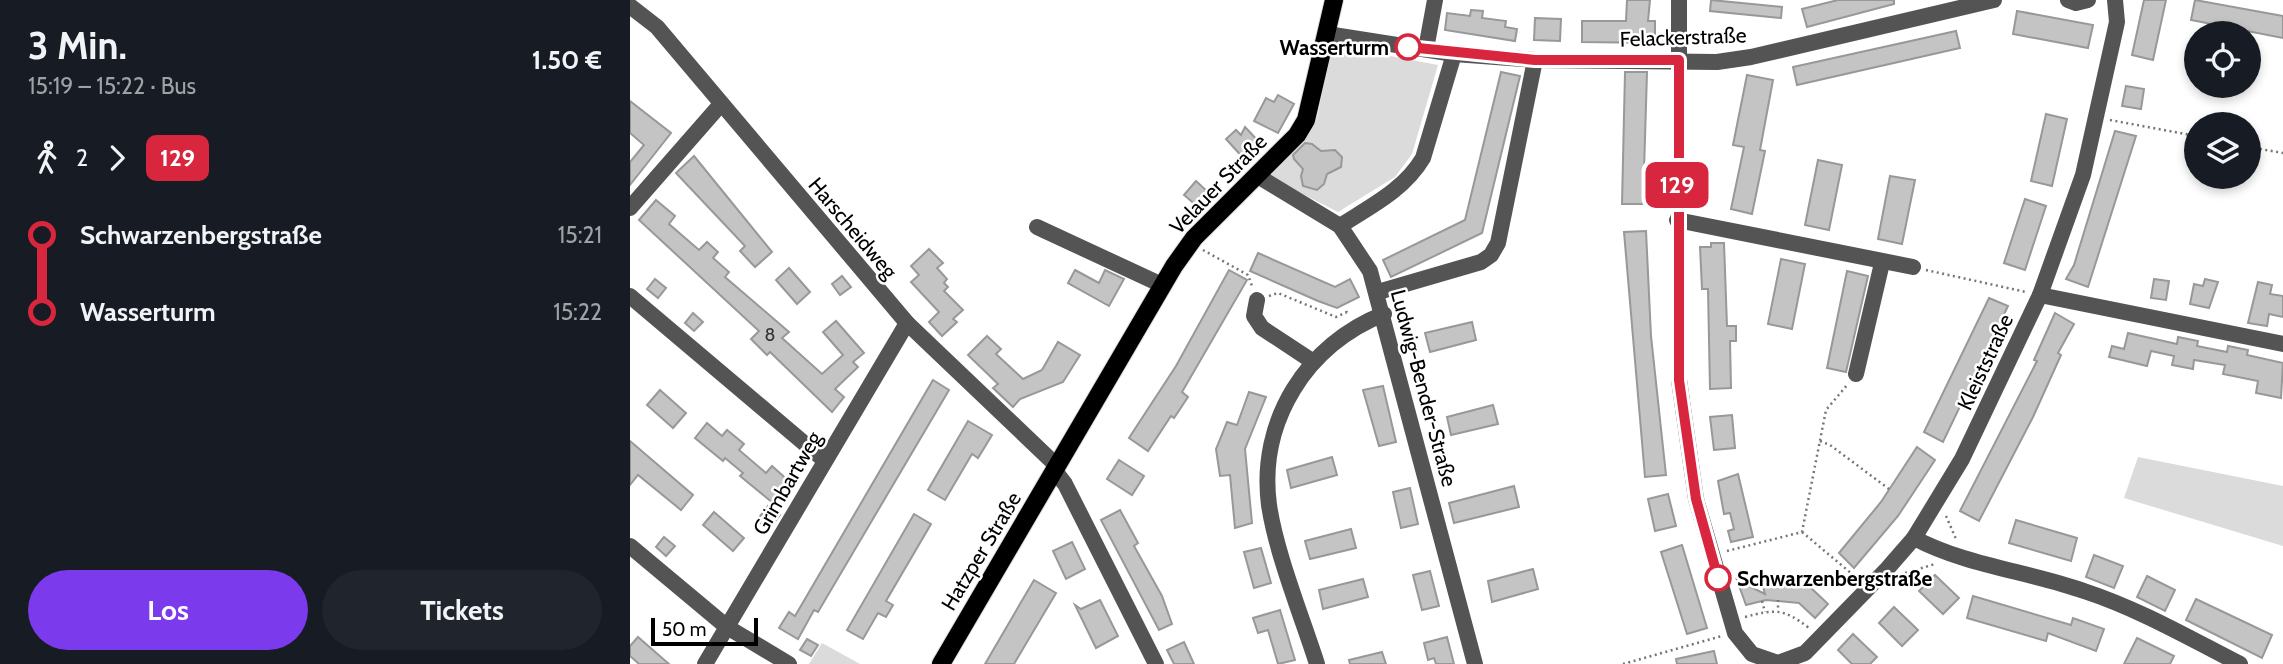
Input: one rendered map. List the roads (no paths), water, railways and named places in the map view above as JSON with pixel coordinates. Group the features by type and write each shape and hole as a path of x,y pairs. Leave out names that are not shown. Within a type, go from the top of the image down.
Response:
{"main road":[{"name":"Velauer Straße","path":"1058,466 1162,285 1194,238 1297,135 1307,120 1334,0"},
{"name":"Hatzper Straße","path":"941,664 1058,466"}],"street":[{"path":"1426,49 1435,0"},
{"path":"1679,0 1677,220 1882,263 1913,267"},
{"name":"Felackerstraße","path":"1327,34 1454,54 1535,60 1717,62 1751,57 1994,0"},
{"path":"2068,0 2076,3 2088,0"},
{"name":"Kleiststraße","path":"1677,220 1679,380 1696,499 1729,627 1742,645 1765,662 1777,663 1805,653 1887,569 1914,538 1935,507 1968,448 2083,175 2117,22 2115,0"},
{"name":"Harscheidweg","path":"630,6 657,27 907,323 1058,466 1156,664"},
{"path":"1340,226 1402,186 1415,172 1423,158 1454,54"},
{"path":"1378,292 1481,262 1491,255 1498,243 1535,60"},
{"path":"630,208 721,104"},
{"name":"Ludwig-Bender-Straße","path":"1256,175 1340,226 1370,271 1384,314 1475,664"},
{"path":"1037,227 1162,285"},
{"path":"1856,374 1882,263"},
{"path":"2032,294 2283,344"},
{"path":"630,296 824,460"},
{"path":"1256,300 1254,316 1262,328 1312,361"},
{"path":"1317,664 1272,517 1268,483 1275,430 1285,402 1312,361 1356,325 1384,314"},
{"name":"Grimbartweg","path":"705,664 907,323"},
{"path":"1914,538 1970,560 2081,590 2131,608 2240,664"},
{"path":"630,546 727,628 789,664"}],"place":[{"name":"Wasserturm","path":"1408,47"},
{"name":"Schwarzenbergstraße","path":"1718,578"}]}
